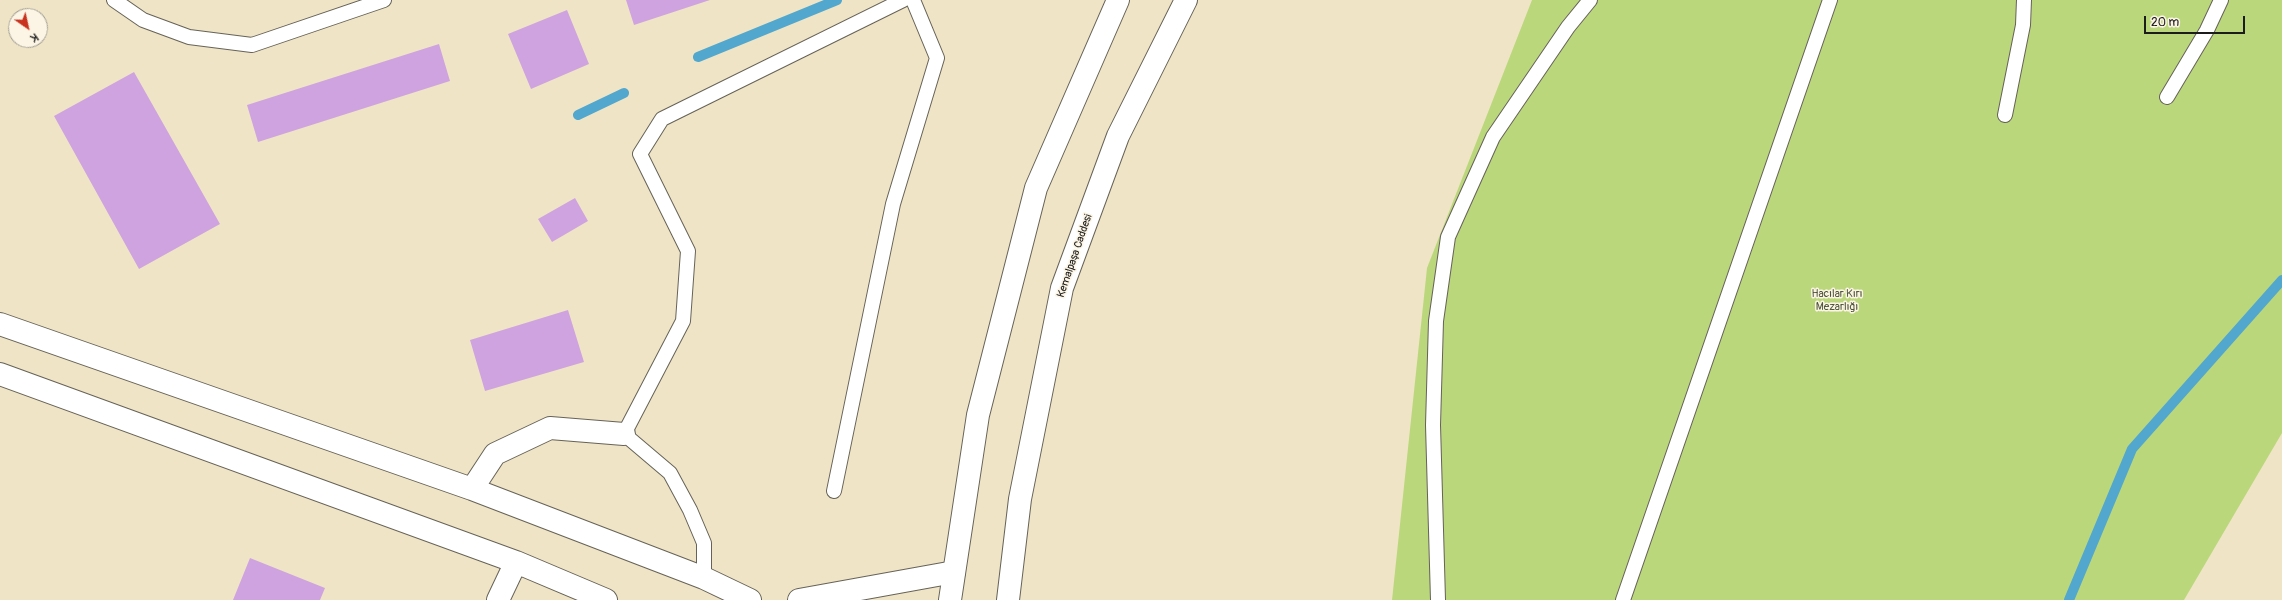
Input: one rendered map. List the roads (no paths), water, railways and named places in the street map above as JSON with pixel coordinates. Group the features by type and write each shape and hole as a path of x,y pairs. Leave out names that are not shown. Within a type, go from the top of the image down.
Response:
{"street":[{"path":"950,600 978,415 1036,188 1118,0"},
{"name":"Kemalpaşa Caddesi","path":"1008,600 1020,499 1062,288 1118,136 1186,0"},
{"path":"0,324 472,489 704,578 750,600"},
{"path":"0,374 516,562 606,600"},
{"path":"472,489 495,454 550,428 624,434"},
{"path":"498,600 516,562"},
{"path":"799,600 954,572"}],"lane":[{"path":"114,0 143,20 189,37 252,45 384,0"},
{"path":"704,578 704,543 690,510 670,473 624,434 683,320 688,251 640,154 662,119 903,0"},
{"path":"834,491 893,204 937,58 913,0"},
{"path":"1438,600 1433,418 1436,321 1448,237 1494,137 1568,27 1590,0"},
{"path":"1623,600 1830,0"},
{"path":"2005,115 2023,25 2024,0"},
{"path":"2167,97 2206,30 2221,0"}],"waterway":[{"path":"698,57 837,0"},
{"path":"578,115 624,93"},
{"path":"2069,600 2132,449 2282,280"}],"park label":[{"name":"Hacılar Kırı Mezarlığı","path":"1837,300"}]}
